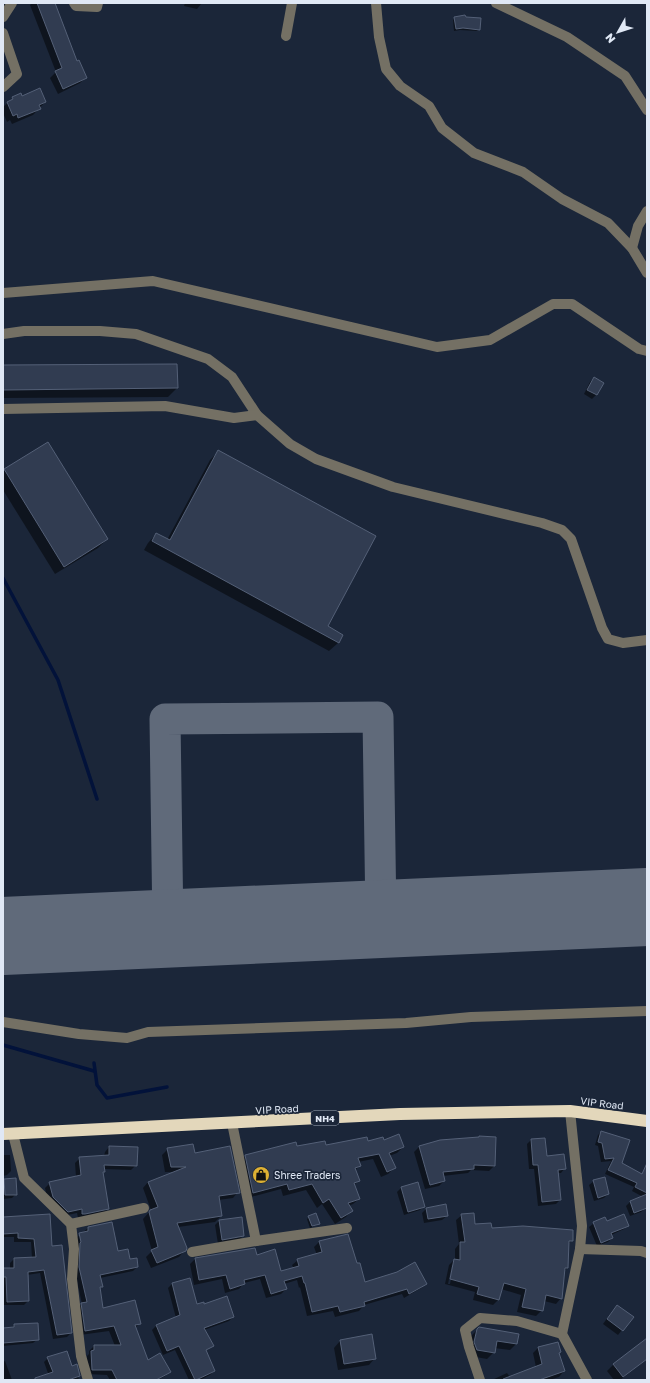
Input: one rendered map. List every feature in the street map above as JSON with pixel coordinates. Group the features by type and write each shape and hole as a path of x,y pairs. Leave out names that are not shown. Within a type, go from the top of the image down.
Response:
{"highway":[{"name":"VIP Road","path":"8,1134 400,1114 570,1111 647,1121"}],"street":[{"path":"3,17 12,3"},
{"path":"74,3 76,6 97,7 98,3"},
{"path":"286,36 292,3"},
{"path":"376,3 379,37 386,69 400,86 428,106 442,128 474,153 523,172 562,199 608,223 632,248 647,273"},
{"path":"496,3 567,37 626,76 647,110"},
{"path":"3,33 17,74 3,86"},
{"path":"632,248 638,226 647,211"},
{"path":"3,293 153,281 437,347 490,340 553,304 572,304 639,349 647,351"},
{"path":"3,334 24,331 100,331 136,334 208,359 232,377 257,415 290,444 316,459 393,487 542,522 562,530 571,539 602,628 608,640 623,643 647,640"},
{"path":"3,409 165,406 234,418 257,415"},
{"path":"3,1022 79,1034 127,1038 148,1032 406,1023 471,1017 647,1011"},
{"path":"570,1111 582,1226 580,1249 562,1334 587,1380"},
{"path":"232,1123 256,1241"},
{"path":"8,1134 24,1178 71,1224 74,1249 72,1279 81,1356 88,1380"},
{"path":"71,1224 144,1208"},
{"path":"192,1252 348,1228"},
{"path":"580,1249 647,1253"},
{"path":"480,1380 465,1330 480,1318 516,1321 562,1334"}],"building":[{"path":"37,3 55,3 77,61 79,60 87,78 63,89 55,71 62,68"},
{"path":"465,15 466,17 481,18 480,30 463,28 456,29 454,17"},
{"path":"40,88 46,102 39,105 41,109 18,118 17,114 13,116 7,102 13,99 12,97 21,93 22,96"},
{"path":"177,364 178,388 3,390 3,365"},
{"path":"594,377 604,383 597,395 587,390"},
{"path":"48,442 108,539 64,567 4,469"},
{"path":"218,450 376,536 328,626 343,635 339,643 152,541 156,533 170,540"},
{"path":"601,1131 630,1140 622,1163 642,1174 647,1163 647,1193 635,1187 637,1183 608,1170 614,1158 605,1159 602,1143 598,1142"},
{"path":"399,1134 404,1147 389,1153 396,1168 387,1172 379,1154 358,1158 361,1166 355,1168 360,1181 354,1183 360,1199 348,1203 353,1211 341,1218 329,1199 323,1203 312,1184 289,1190 287,1184 253,1193 245,1155 296,1142 297,1146 325,1141 326,1145 367,1137 368,1141 383,1137 384,1140"},
{"path":"479,1136 496,1137 495,1166 474,1165 474,1169 443,1172 445,1181 430,1185 419,1146 440,1140"},
{"path":"545,1138 547,1156 564,1154 566,1169 558,1170 561,1200 542,1202 538,1165 533,1165 531,1139"},
{"path":"193,1144 195,1153 230,1146 240,1193 219,1196 222,1216 177,1223 187,1248 186,1251 157,1263 151,1250 158,1247 149,1212 150,1210 158,1207 148,1182 186,1167 171,1167 167,1148"},
{"path":"109,1146 138,1147 137,1166 104,1165 105,1172 103,1172 109,1209 85,1214 82,1214 82,1209 68,1212 53,1197 49,1182 81,1175 79,1157 109,1155"},
{"path":"605,1177 609,1194 598,1198 593,1180"},
{"path":"16,1178 17,1195 5,1195 4,1179"},
{"path":"418,1182 425,1207 408,1212 401,1187"},
{"path":"647,1194 647,1208 634,1213 630,1201"},
{"path":"446,1204 448,1216 428,1219 426,1208"},
{"path":"316,1213 320,1224 312,1226 308,1216"},
{"path":"474,1213 475,1224 491,1223 492,1228 523,1226 573,1230 573,1241 569,1241 568,1268 565,1268 562,1299 546,1295 543,1311 522,1307 526,1289 504,1283 499,1300 477,1294 479,1287 450,1279 454,1259 460,1260 460,1242 465,1242 461,1214"},
{"path":"50,1214 52,1246 62,1245 72,1333 57,1335 44,1270 28,1272 29,1301 7,1302 6,1277 3,1277 3,1268 14,1268 14,1258 36,1257 34,1239 18,1238 18,1233 3,1234 3,1217"},
{"path":"624,1214 629,1226 611,1233 613,1238 601,1243 593,1222 605,1217 607,1221"},
{"path":"242,1217 244,1236 222,1240 219,1220"},
{"path":"112,1222 118,1251 128,1249 130,1259 137,1258 138,1267 100,1275 103,1287 100,1287 103,1308 135,1300 141,1324 135,1325 148,1360 160,1353 171,1372 156,1380 117,1380 112,1370 92,1370 91,1351 94,1350 94,1345 121,1345 114,1326 85,1331 81,1303 87,1302 79,1267 81,1242 79,1233 88,1231 88,1227"},
{"path":"348,1234 357,1263 360,1263 365,1282 397,1272 415,1262 427,1284 409,1294 407,1289 364,1302 365,1306 340,1312 338,1306 312,1312 302,1276 284,1281 287,1289 271,1294 265,1275 244,1280 245,1284 230,1289 226,1275 199,1280 195,1258 255,1248 257,1255 275,1249 281,1271 299,1266 297,1259 322,1252 319,1241"},
{"path":"190,1278 197,1304 204,1302 204,1304 227,1296 234,1317 204,1328 214,1346 206,1350 215,1371 196,1380 179,1346 167,1351 156,1325 180,1315 172,1283"},
{"path":"617,1305 634,1317 623,1331 607,1319"},
{"path":"38,1323 39,1340 3,1343 3,1328 14,1327 14,1324"},
{"path":"479,1327 519,1334 517,1344 497,1341 495,1353 477,1350 474,1342 477,1329"},
{"path":"372,1334 376,1359 344,1364 340,1340"},
{"path":"647,1338 647,1359 623,1377 613,1364"},
{"path":"558,1342 561,1352 559,1353 565,1371 539,1380 503,1380 542,1364 538,1347"},
{"path":"67,1351 72,1366 77,1364 80,1376 68,1380 35,1380 35,1378 53,1372 47,1357"}],"waterway":[{"path":"3,578 58,680 97,799"},
{"path":"3,1045 94,1071"},
{"path":"94,1063 97,1085 107,1098 167,1087"}],"taxiway":[{"path":"168,929 165,719 378,717 381,919"}],"runway":[{"path":"3,936 647,907"}],"place":[{"name":"Shree Traders","path":"261,1175"}]}
